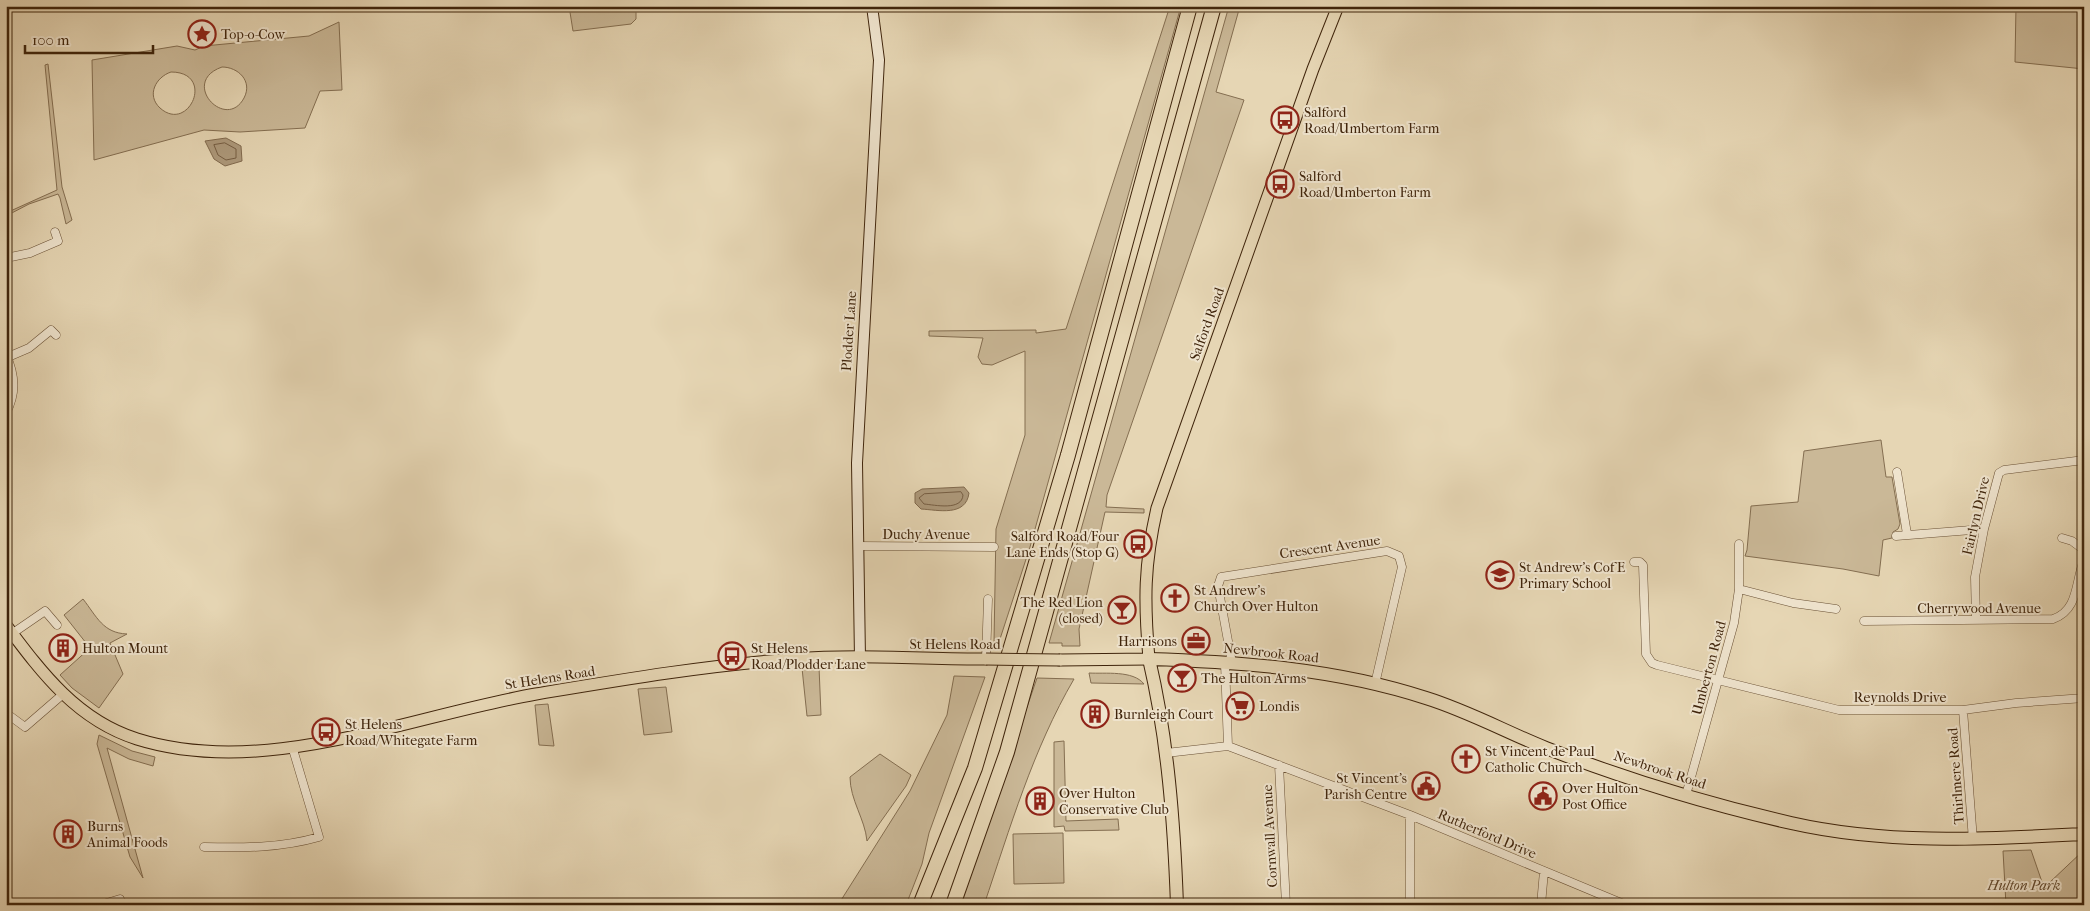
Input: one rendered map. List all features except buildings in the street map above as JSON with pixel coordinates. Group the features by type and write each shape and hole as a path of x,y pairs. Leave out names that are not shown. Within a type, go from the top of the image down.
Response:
{"highway":[{"path":"920,905 975,768 1068,455 1190,6"},
{"path":"953,905 1007,752 1214,6"},
{"path":"1150,659 1166,753 1174,832 1177,905"},
{"name":"Newbrook Road","path":"1150,659 1228,663 1300,670 1376,684 1445,704 1546,748 1686,795 1792,823 1832,831 1875,836 1973,840 2084,834"}],"main road":[{"name":"Plodder Lane","path":"860,658 857,463 878,60 872,6"},
{"name":"Salford Road","path":"1150,659 1144,586 1148,547 1156,508 1313,69 1338,6"},
{"name":"St Helens Road","path":"9,629 46,678 62,695 86,714 116,731 157,744 233,752 337,739 535,694 770,661 984,656 1060,660 1150,659"}],"street":[{"path":"6,258 30,253 58,241 55,232"},
{"path":"6,413 14,392 7,356 29,348 51,330 56,335"},
{"name":"Fairlyn Drive","path":"1976,620 1975,577 1984,529 1999,473 2004,470 2084,460"},
{"path":"1897,472 1907,534"},
{"path":"1896,536 1984,529"},
{"path":"2062,538 2072,541 2084,550"},
{"name":"Umberton Road","path":"1686,795 1734,623 1739,589 1740,544"},
{"name":"Duchy Avenue","path":"858,546 994,547"},
{"name":"Crescent Avenue","path":"1228,663 1218,586 1221,576 1388,551 1399,556 1402,567 1376,684"},
{"name":"Cherrywood Avenue","path":"1864,621 2042,620 2062,616 2071,605 2084,560"},
{"name":"Reynolds Drive","path":"1634,562 1640,562 1643,565 1645,649 1648,658 1657,665 1839,710 1964,710 2016,703 2084,698"},
{"path":"1739,589 1793,603 1832,606"},
{"path":"984,656 988,599"},
{"path":"9,629 45,611 57,625"},
{"path":"1228,663 1228,746"},
{"path":"6,713 25,727 62,695"},
{"name":"Thirlmere Road","path":"1964,710 1973,840"},
{"path":"204,847 268,847 319,837 292,746"},
{"name":"Rutherford Drive","path":"1166,753 1228,746 1410,815 1626,905"},
{"name":"Cornwall Avenue","path":"1280,765 1286,905"},
{"path":"1410,815 1410,905"},
{"path":"1541,905 1544,871"},
{"path":"100,905 120,899"}],"green space":[{"path":"569,6 636,6 636,19 631,24 573,31"},
{"path":"1170,6 1181,6 1030,547 999,642 994,642 996,529 1025,435 1025,351 992,365 982,364 978,357 983,338 929,336 929,331 1036,330 1036,333 1066,329"},
{"path":"1229,6 1240,6 1216,92 1244,100 1107,495 1106,507 1144,509 1144,513 1105,512 1079,629 1080,646 1062,646 1062,643 1049,643"},
{"path":"2016,6 2084,6 2084,69 2015,62"},
{"path":"339,22 342,90 320,91 305,128 240,132 204,130 94,160 92,60 177,46 195,50 204,46 309,36","holes":["222,67 238,72 247,86 244,98 236,107 227,110 218,107 210,101 205,92 205,83 210,74","171,72 185,75 192,81 195,90 193,100 188,108 180,113 171,114 160,108 156,103 153,92 157,82"]},
{"path":"48,64 62,187 72,220 66,224 58,194 29,204 6,216 6,213 57,190 45,65"},
{"path":"1881,440 1886,477 1892,477 1900,524 1898,529 1893,532 1892,538 1883,540 1879,576 1843,569 1745,556 1751,506 1798,502 1804,451"},
{"path":"83,599 106,627 112,631 127,634 110,643 123,674 99,708 72,688 60,675 90,648 64,615"},
{"path":"819,667 821,715 807,716 802,668"},
{"path":"1089,673 1126,675 1144,684 1091,683"},
{"path":"954,676 985,677 929,833 922,864 906,905 838,905 910,791 947,715"},
{"path":"1037,678 1074,679 1059,706 1034,761 984,905 959,905"},
{"path":"666,687 672,732 644,735 638,689"},
{"path":"548,704 554,746 539,745 535,705"},
{"path":"99,735 132,751 155,757 153,766 129,759 107,748 143,878 130,857 97,744"},
{"path":"1064,741 1066,821 1118,819 1119,830 1065,831 1064,826 1054,827 1054,742"},
{"path":"880,754 911,775 906,786 867,841 864,825 852,794 850,777"},
{"path":"1063,833 1064,883 1014,884 1013,834"},
{"name":"Hulton Park","path":"2031,850 2042,882 2049,883 2084,850 2084,905 2006,905 2003,851"}],"water":[{"path":"226,138 241,146 242,161 225,166 214,159 205,141"},
{"path":"964,487 969,493 967,501 957,509 943,511 921,509 915,503 915,493 922,489"}],"place":[{"name":"Top-o-Cow","path":"202,34"},
{"name":"Salford Road/Umbertom Farm","path":"1285,120"},
{"name":"Salford Road/Umberton Farm","path":"1280,184"},
{"name":"Salford Road/Four Lane Ends (Stop G)","path":"1138,544"},
{"name":"St Andrew's CofE Primary School","path":"1500,575"},
{"name":"St Andrew's Church Over Hulton","path":"1175,598"},
{"name":"The Red Lion (closed)","path":"1122,610"},
{"name":"Harrisons","path":"1196,641"},
{"name":"Hulton Mount","path":"63,648"},
{"name":"St Helens Road/Plodder Lane","path":"732,656"},
{"name":"The Hulton Arms","path":"1182,678"},
{"name":"Londis","path":"1240,706"},
{"name":"Burnleigh Court","path":"1095,714"},
{"name":"St Helens Road/Whitegate Farm","path":"326,732"},
{"name":"St Vincent de Paul Catholic Church","path":"1466,759"},
{"name":"St Vincent's Parish Centre","path":"1426,786"},
{"name":"Over Hulton Post Office","path":"1543,796"},
{"name":"Over Hulton Conservative Club","path":"1040,801"},
{"name":"Burns Animal Foods","path":"68,834"}]}
